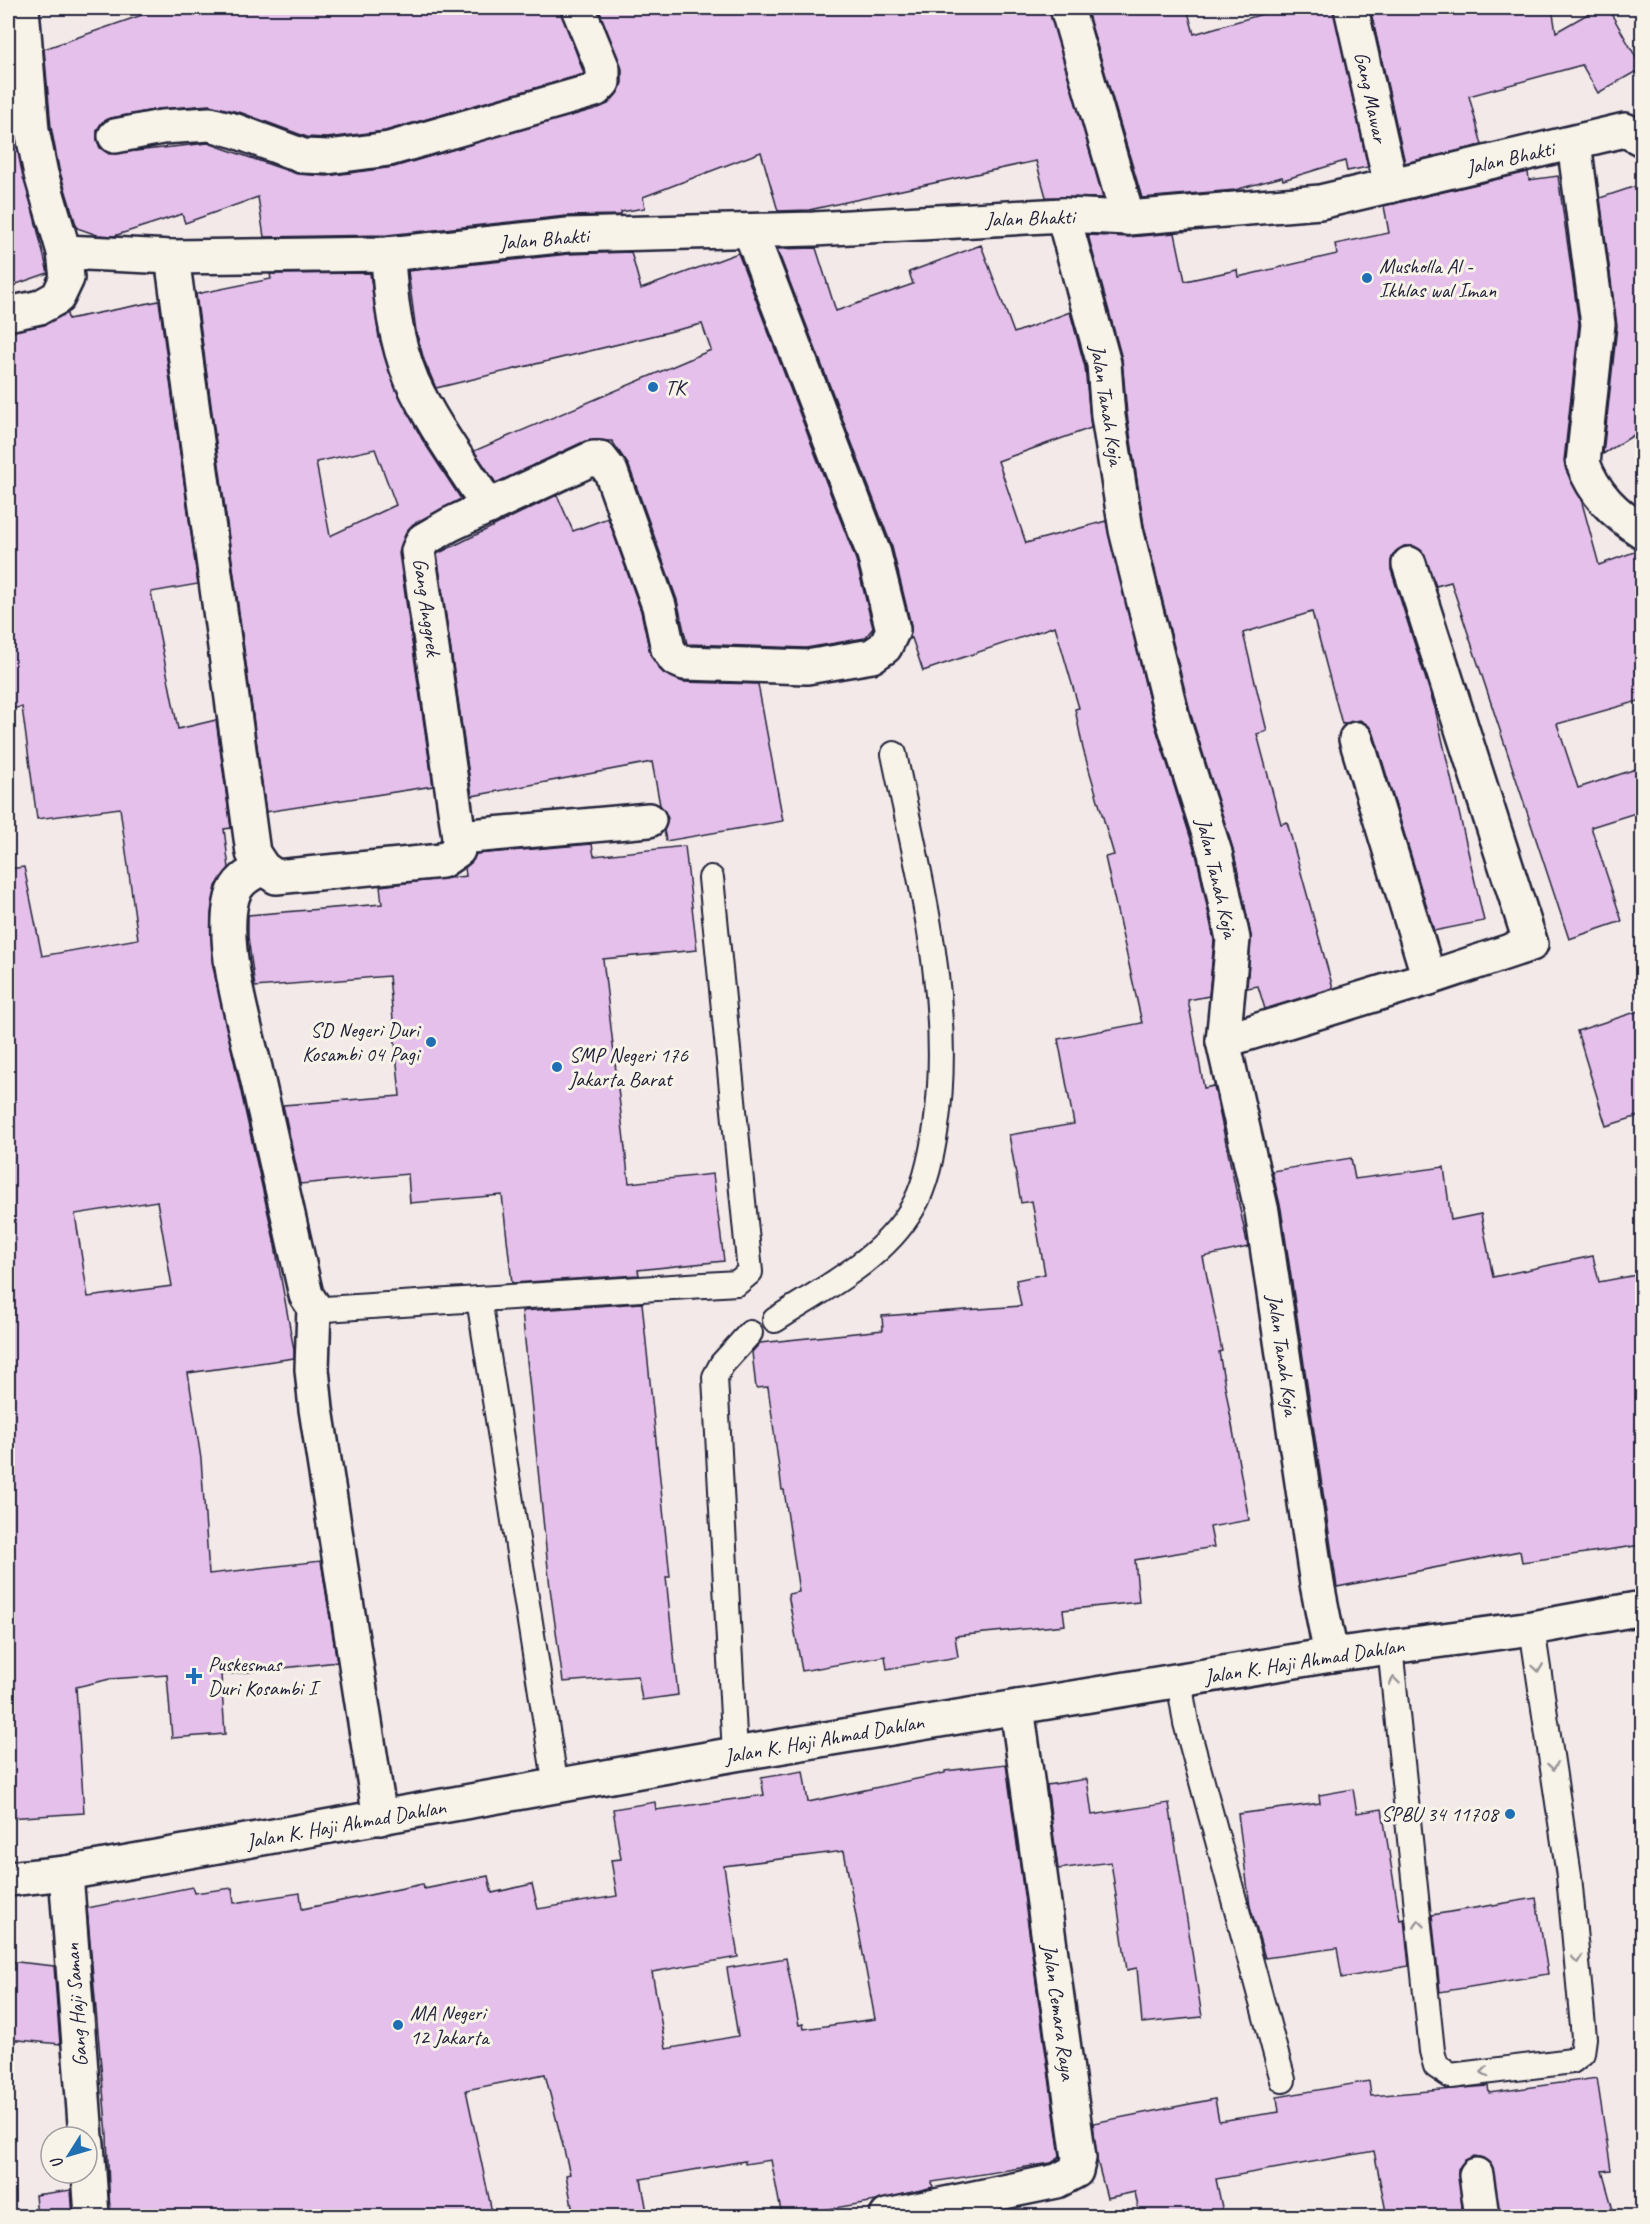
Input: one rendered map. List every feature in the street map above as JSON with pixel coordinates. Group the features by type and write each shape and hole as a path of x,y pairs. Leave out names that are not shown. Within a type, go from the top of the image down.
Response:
{"street":[{"path":"8,314 40,307 58,297 67,278 63,252 40,174 32,130 22,8"},
{"path":"115,136 162,128 210,124 236,131 303,156 328,157 389,149 595,90 603,82 603,69 578,8"},
{"path":"1067,8 1128,218"},
{"name":"Gang Mawar","path":"1351,8 1391,186"},
{"path":"1574,143 1625,130 1642,139"},
{"name":"Jalan Bhakti","path":"63,252 172,257 388,254 568,235 750,231 1063,215 1128,218 1320,202 1574,143 1598,324 1582,463 1589,482 1600,497 1642,531"},
{"name":"Jalan Tanah Koja","path":"1063,215 1104,364 1108,416 1126,530 1173,720 1215,853 1233,939 1223,1041 1262,1212 1317,1584 1331,1655"},
{"name":"Gang Anggrek","path":"459,837 418,551 423,540 593,458 600,458 611,472 658,606 668,649 675,659 684,663 807,667 872,656 885,647 893,630 874,554 750,231"},
{"path":"388,254 390,293 403,354 412,381 489,507"},
{"path":"172,257 253,853 263,868 276,877 442,861 458,850 459,837 649,820"},
{"path":"1223,1041 1531,944 1409,564"},
{"path":"1356,739 1429,978"},
{"path":"263,868 246,876 238,884 232,897 228,921 240,1004 306,1295 314,1307 312,1369 316,1409 380,1818"},
{"name":"Jalan K. Haji Ahmad Dahlan","path":"8,1879 66,1873 735,1754 1179,1680 1331,1655 1532,1628 1642,1608"},
{"name":"Jalan Cemara Raya","path":"950,2209 1068,2178 1076,2171 1078,2158 1017,1707"},
{"name":"Gang Haji Saman","path":"66,1873 85,2125"},
{"path":"1476,2175 1482,2217"},
{"path":"90,2185 92,2217"},
{"path":"887,2217 950,2209"}],"lane":[{"path":"775,1320 847,1274 889,1240 913,1209 932,1152 939,1102 942,1030 935,963 894,754"},
{"path":"314,1307 325,1309 737,1283 750,1272 711,878"},
{"path":"478,1299 543,1720 556,1787"},
{"path":"735,1754 715,1377 722,1364 750,1333"},
{"path":"1390,1647 1432,2051 1436,2066 1451,2076 1572,2061 1582,2053 1584,2038 1581,2003 1569,1876 1532,1628"},
{"path":"1179,1680 1186,1723 1283,2080"}],"building":[{"path":"162,8 560,8 584,74 385,131 327,138 307,137 242,113 209,105 159,109 111,118 102,122 97,130 100,148 109,154 208,143 297,174 327,176 394,167 608,104 622,83 622,69 598,8 1049,8 1103,198 1046,197 1036,161 809,210 778,211 761,152 643,197 645,208 621,212 621,215 566,216 387,235 264,237 258,197 185,223 182,214 114,236 97,235 77,228 59,169 51,127 44,49"},
{"path":"1086,8 1187,8 1194,34 1283,8 1333,8 1368,167 1347,171 1345,161 1283,180 1282,177 1235,190 1142,198"},
{"path":"1370,8 1520,8 1522,12 1552,8 1556,32 1598,8 1608,8 1642,68 1598,93 1582,65 1469,96 1482,145 1405,163"},
{"path":"8,62 14,134 48,273 8,287"},
{"path":"1528,172 1529,180 1558,176 1579,324 1564,461 1566,470 1581,499 1599,565 1642,549 1642,700 1557,724 1578,788 1642,767 1642,811 1591,827 1622,921 1569,939 1451,582 1436,586 1422,551 1414,546 1404,546 1395,552 1391,561 1391,570 1435,708 1484,921 1434,931 1374,734 1369,726 1360,720 1342,724 1312,612 1243,633 1267,731 1257,734 1281,824 1287,822 1333,988 1265,1009 1258,986 1247,988 1251,936 1233,849 1191,715 1144,526 1127,414 1122,359 1088,235 1129,237 1175,233 1185,281 1237,270 1238,277 1337,254 1335,244 1389,233 1384,206"},
{"path":"1642,184 1642,430 1603,454 1617,326 1600,198"},
{"path":"981,245 1014,333 1070,312 1085,367 1091,428 998,461 1026,543 1106,521 1155,725 1197,858 1214,940 1209,996 1188,1000 1204,1088 1214,1086 1248,1247 1203,1257 1222,1351 1219,1352 1249,1520 1210,1527 1214,1547 1135,1560 1139,1602 1063,1610 1065,1625 955,1636 958,1657 887,1669 885,1656 802,1671 788,1594 799,1592 768,1387 756,1388 752,1352 760,1343 883,1330 882,1316 1021,1306 1016,1280 1045,1274 1032,1201 1021,1203 1009,1135 1074,1124 1058,1039 1142,1023 1105,857 1114,855 1083,749 1075,709 1079,708 1055,626 923,671 912,638 910,639 911,625 892,547 777,249 816,248 836,311 913,284 909,272"},
{"path":"631,252 641,289 738,253 856,560 873,628 865,638 806,648 687,644 677,600 629,466 612,441 585,441 496,483 474,451 711,350 702,324 436,388 424,360 416,331 408,271 569,254"},
{"path":"370,273 379,338 395,388 422,439 461,499 413,524 406,532 399,553 433,786 266,812 196,294 271,279 270,274","holes":["375,449 396,505 330,536 316,462"]},
{"path":"159,301 198,584 151,592 178,729 216,720 231,828 224,829 229,868 216,886 211,914 212,962 274,1240 294,1350 294,1358 188,1373 201,1459 209,1574 321,1561 337,1662 221,1675 225,1734 172,1738 167,1675 110,1679 76,1687 84,1813 8,1818 8,869 24,867 42,956 138,939 120,808 37,819 22,707 8,709 8,332 44,325 67,313 68,319","holes":["157,1201 172,1286 88,1297 75,1214"]},
{"path":"557,495 573,531 608,518 641,611 650,653 660,670 683,682 758,684 783,821 666,841 664,830 668,818 660,805 652,762 472,796 437,554"},
{"path":"592,844 594,856 685,846 697,950 603,959 629,1183 713,1174 724,1261 638,1270 639,1275 512,1283 502,1195 410,1203 408,1174 300,1184 283,1105 400,1096 389,976 255,987 248,937 248,915 382,904 380,886 466,876 465,868 476,854"},
{"path":"1642,1010 1642,1115 1606,1126 1577,1031"},
{"path":"1351,1158 1355,1179 1444,1167 1451,1220 1481,1214 1493,1277 1593,1256 1599,1282 1642,1274 1642,1545 1522,1562 1520,1551 1337,1587 1281,1209 1272,1171"},
{"path":"642,1303 670,1577 666,1577 678,1695 642,1700 638,1676 563,1682 550,1588 522,1311"},
{"path":"1006,1764 1060,2157 1051,2163 932,2182 933,2187 876,2201 782,2217 771,2160 745,2164 745,2161 641,2179 648,2217 574,2217 566,2175 570,2174 545,2074 466,2090 493,2217 110,2217 107,2135 87,1908 192,1887 194,1893 232,1888 234,1903 300,1893 302,1909 423,1884 424,1889 488,1876 492,1893 532,1884 538,1909 617,1896 611,1860 621,1859 613,1809 655,1802 656,1810 764,1795 761,1778 803,1771 808,1802 945,1773 945,1771","holes":["844,1851 875,2019 804,2029 803,2024 799,2025 786,1958 727,1968 738,2036 666,2049 652,1972 738,1957 724,1866"]},
{"path":"1087,1779 1092,1815 1169,1803 1202,2017 1142,2023 1137,1968 1127,1970 1111,1862 1058,1869 1047,1785"},
{"path":"1353,1789 1357,1813 1382,1809 1400,1920 1404,1919 1409,1966 1342,1978 1337,1948 1265,1958 1250,1906 1238,1814 1320,1803 1319,1795"},
{"path":"1536,1898 1548,1974 1440,1992 1432,1915"},
{"path":"8,1961 54,1966 60,2044 8,2039"},
{"path":"1597,2078 1611,2170 1602,2171 1615,2217 1500,2217 1491,2164 1483,2158 1474,2156 1465,2160 1458,2169 1463,2217 1387,2217 1374,2151 1216,2179 1224,2217 1140,2217 1135,2192 1107,2198 1097,2160 1093,2123 1215,2099 1219,2121 1279,2112 1277,2097 1369,2081 1371,2096 1488,2086 1489,2093"},
{"path":"71,2190 73,2217 37,2217 35,2195"}],"place":[{"name":"Musholla Al - Ikhlas wal Iman","path":"1367,278"},
{"name":"TK","path":"653,387"},
{"name":"SD Negeri Duri Kosambi 04 Pagi","path":"431,1042"},
{"name":"SMP Negeri 176 Jakarta Barat","path":"557,1067"},
{"name":"Puskesmas Duri Kosambi I","path":"194,1676"},
{"name":"SPBU 34 11708","path":"1510,1814"},
{"name":"MA Negeri 12 Jakarta","path":"398,2025"}]}
